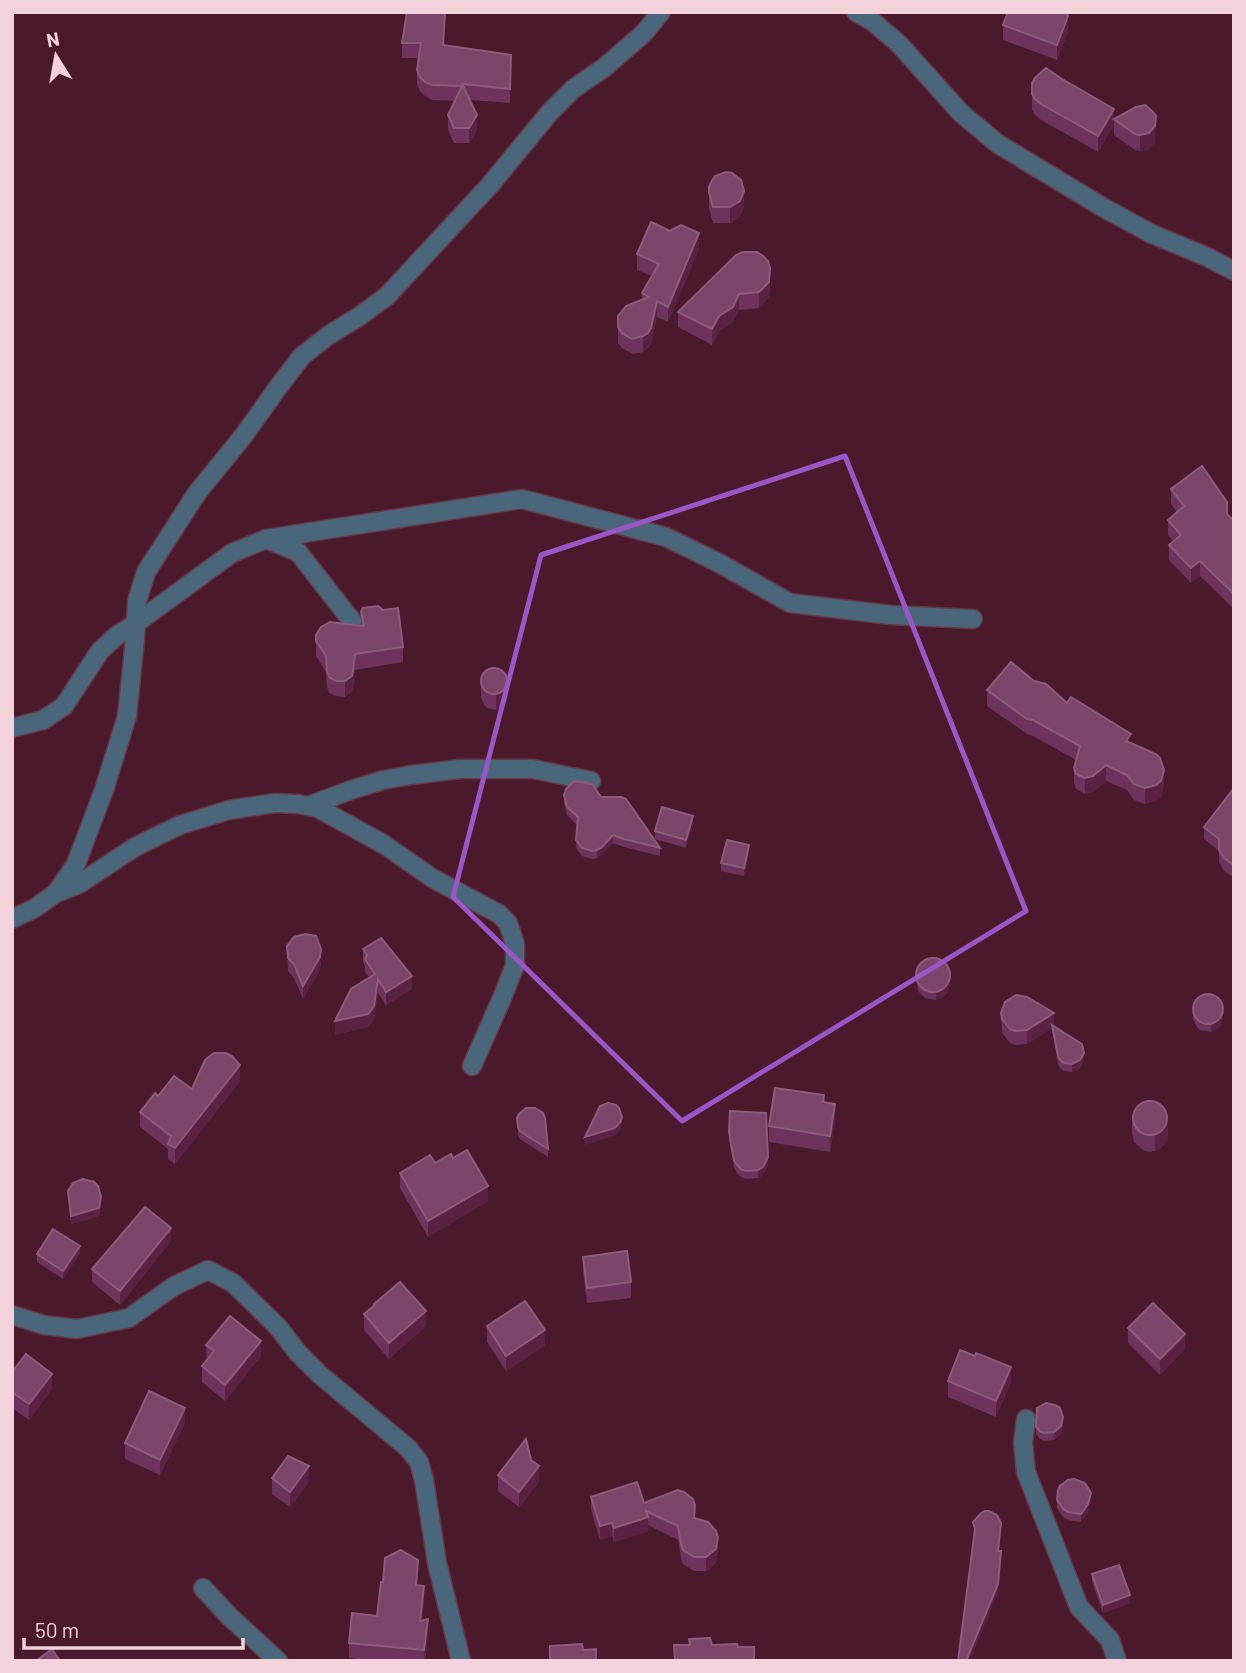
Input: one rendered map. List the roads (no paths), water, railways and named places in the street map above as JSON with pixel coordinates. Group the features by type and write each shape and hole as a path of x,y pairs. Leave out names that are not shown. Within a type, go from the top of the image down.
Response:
{"street":[{"path":"56,893 76,864 104,790 127,716 136,601 146,572 197,493 302,356 387,296 490,185 550,112 573,89 605,67 644,33 661,12"},
{"path":"856,12 872,21 899,44 961,113 998,144 1152,234 1234,271"},
{"path":"12,728 43,720 64,706 100,651 116,635 232,553 266,539 522,499 666,537 790,603 891,615 973,619"},
{"path":"266,539 298,552 352,621"},
{"path":"308,806 383,780 460,769 533,769 590,781"},
{"path":"12,919 35,908 56,893 79,884 135,847 180,825 229,810 275,803 318,808 385,845 432,878 499,914 508,923 515,944 515,965 472,1066"},
{"path":"12,1315 44,1325 77,1329 129,1318 174,1286 208,1270 233,1283 278,1327 319,1374 408,1448 419,1462 460,1661"},
{"path":"1026,1419 1023,1443 1026,1472 1079,1607 1110,1640 1117,1661"},
{"path":"203,1588 278,1661"}]}
